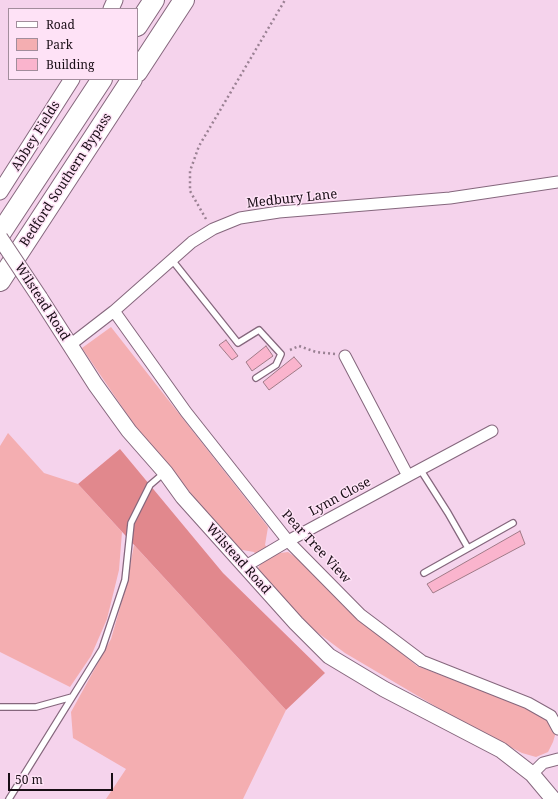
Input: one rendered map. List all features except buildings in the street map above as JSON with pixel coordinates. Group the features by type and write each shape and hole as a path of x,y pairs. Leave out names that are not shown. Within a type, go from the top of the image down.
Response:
{"highway":[{"path":"138,24 154,0"},
{"path":"138,70 184,0"},
{"name":"Bedford Southern Bypass","path":"0,234 101,80"},
{"name":"Bedford Southern Bypass","path":"0,281 131,80"}],"street":[{"name":"Abbey Fields","path":"0,192 71,80"},
{"name":"Medbury Lane","path":"70,345 114,310 192,242 213,230 240,218 279,212 450,198 558,182"},
{"name":"Wilstead Road","path":"0,238 95,384 129,431 165,472 183,497 244,567 296,623 329,656 384,689 500,750 532,774 553,799"},
{"name":"Pear Tree View","path":"114,310 186,412 288,541 361,615 422,661 528,703 551,716 558,728"},
{"path":"345,356 408,476"},
{"name":"Lynn Close","path":"244,567 288,541 492,430"},
{"path":"532,774 543,763 558,759"}],"lane":[{"path":"172,260 238,343 259,330 281,354 276,364 256,378"},
{"path":"420,469 468,548"},
{"path":"9,799 102,649 125,580 131,523 150,485 165,472"},
{"path":"424,573 513,523"},
{"path":"0,707 36,707 72,696"}],"path":[{"path":"213,230 190,191 190,171 199,146 285,0"},
{"path":"281,354 299,346 316,352 345,356"}],"green space":[{"path":"111,327 268,527 265,545 273,554 288,552 298,559 360,619 417,666 543,714 556,732 548,752 536,757 522,753 462,722 345,653 302,621 256,571 262,562 254,552 237,549 135,426 82,348"},
{"path":"8,433 44,473 78,484 122,532 119,570 107,619 91,656 70,687 0,652 0,446"},
{"path":"134,545 286,710 243,799 106,799 126,769 73,738 71,712 111,639 126,587"}],"shaded area":[{"path":"120,449 223,573 325,673 286,710 78,484"}]}
